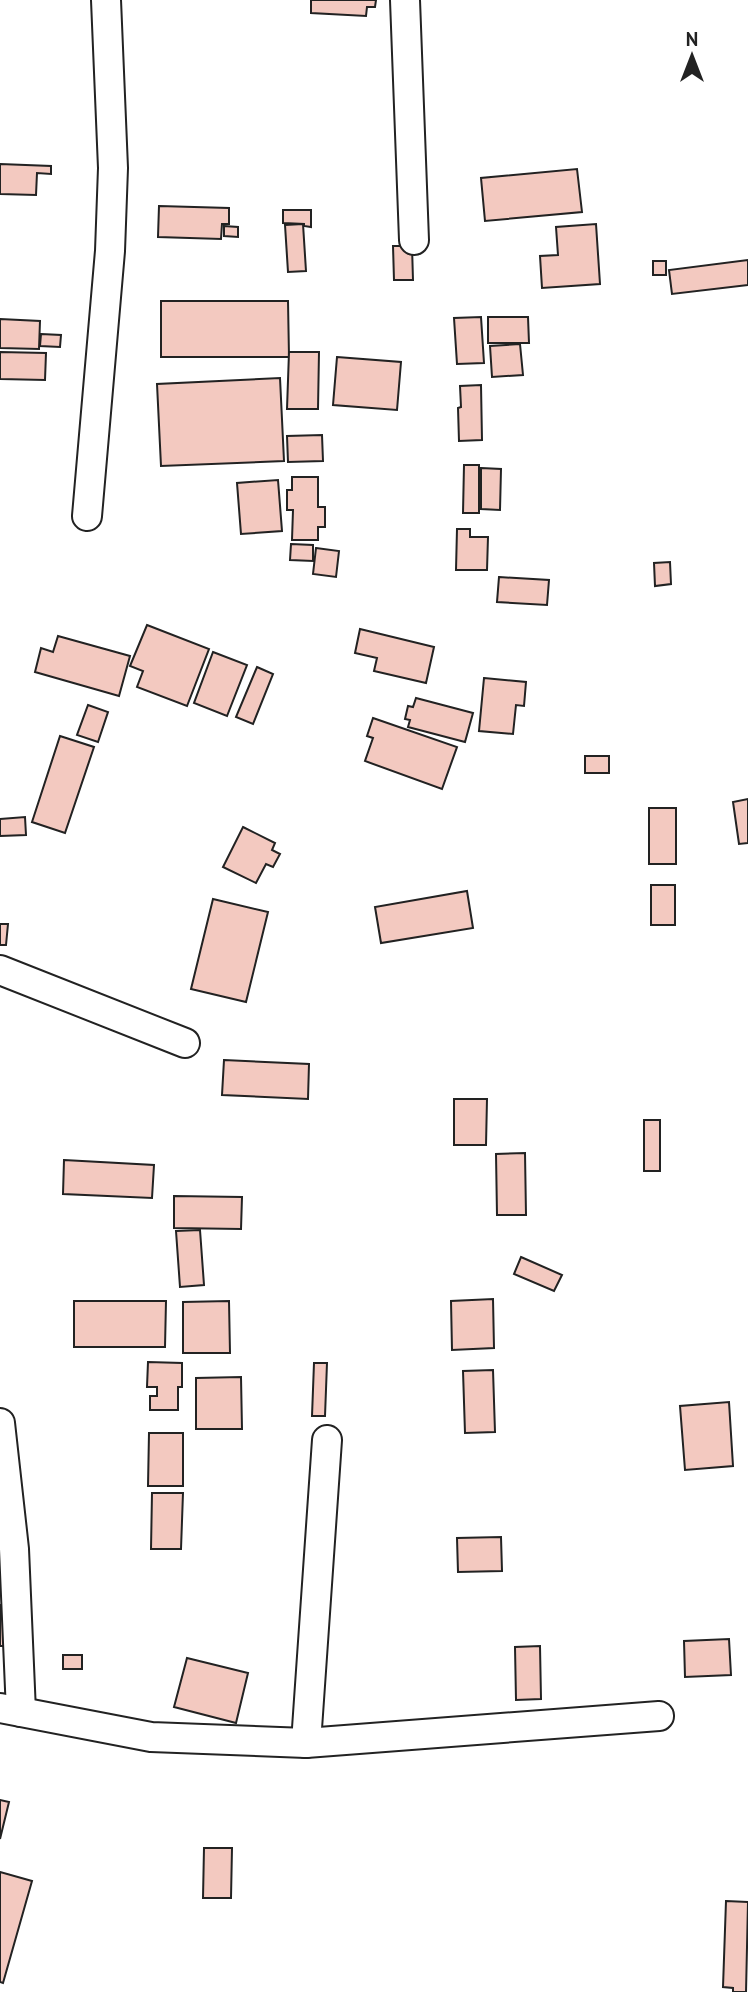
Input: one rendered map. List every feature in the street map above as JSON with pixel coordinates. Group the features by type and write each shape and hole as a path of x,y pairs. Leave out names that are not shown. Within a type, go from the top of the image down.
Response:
{"street":[{"path":"87,516 110,251 113,168 106,0"},
{"path":"405,0 414,240"},
{"path":"0,970 185,1043"},
{"path":"0,1423 14,1549 10,1710 151,1737 306,1743 659,1716"},
{"path":"306,1743 327,1440"}],"building":[{"path":"311,0 376,0 375,7 367,7 366,16 311,13"},
{"path":"0,164 51,166 51,174 37,173 36,195 0,194"},
{"path":"577,169 582,212 485,221 481,178"},
{"path":"159,206 229,208 229,224 222,224 221,239 158,237"},
{"path":"283,210 311,210 311,227 283,223"},
{"path":"303,224 306,271 288,272 285,225"},
{"path":"596,224 600,284 542,288 540,256 558,255 556,227"},
{"path":"224,226 238,227 238,237 224,236"},
{"path":"393,246 412,246 413,280 394,280"},
{"path":"748,260 748,285 672,294 669,270"},
{"path":"653,261 666,261 666,275 653,275"},
{"path":"161,301 288,301 289,357 161,357"},
{"path":"481,317 484,363 457,364 454,318"},
{"path":"488,317 528,317 529,343 488,343"},
{"path":"0,319 40,321 39,349 0,348"},
{"path":"41,334 61,335 60,347 40,346"},
{"path":"520,344 523,375 492,377 490,346"},
{"path":"0,352 46,353 45,380 0,379"},
{"path":"289,352 319,352 318,409 287,409"},
{"path":"337,357 401,362 397,410 333,405"},
{"path":"280,378 284,461 161,466 157,384"},
{"path":"481,385 482,440 459,441 460,386"},
{"path":"322,435 323,461 288,462 287,436"},
{"path":"464,465 479,465 479,513 463,513"},
{"path":"481,468 501,469 500,510 481,509"},
{"path":"292,477 318,477 318,507 325,507 325,527 318,527 318,540 292,540 293,510 287,510 287,490 292,490"},
{"path":"278,480 282,531 241,534 237,483"},
{"path":"457,529 470,529 470,537 488,537 487,570 456,570"},
{"path":"291,544 313,545 313,561 290,560"},
{"path":"316,548 339,551 336,577 313,574"},
{"path":"670,562 671,584 655,586 654,563"},
{"path":"499,577 549,580 547,605 497,602"},
{"path":"147,625 209,649 187,706 137,687 143,671 130,666"},
{"path":"360,629 434,647 426,683 374,671 377,658 355,653"},
{"path":"58,636 130,656 119,696 35,672 41,648 53,652"},
{"path":"213,652 247,665 227,716 194,703"},
{"path":"257,667 273,674 253,724 236,717"},
{"path":"484,678 526,682 524,706 516,705 513,734 479,731"},
{"path":"416,698 473,713 465,742 408,727 410,720 405,719 408,706 413,707"},
{"path":"88,705 108,712 98,742 77,735"},
{"path":"373,718 457,747 442,789 365,761 373,738 367,736"},
{"path":"60,736 94,747 65,833 32,822"},
{"path":"585,756 609,756 609,773 585,773"},
{"path":"748,799 748,843 739,844 733,802"},
{"path":"649,808 676,808 676,864 649,864"},
{"path":"25,817 26,835 0,836 0,819"},
{"path":"243,827 275,843 272,850 280,854 273,867 266,864 256,883 223,867"},
{"path":"651,885 675,885 675,925 651,925"},
{"path":"467,891 473,928 381,943 375,907"},
{"path":"213,899 268,912 246,1002 191,989"},
{"path":"0,924 8,924 6,945 0,945"},
{"path":"224,1060 309,1064 308,1099 222,1095"},
{"path":"454,1099 487,1099 486,1145 454,1145"},
{"path":"644,1120 660,1120 660,1171 644,1171"},
{"path":"525,1153 526,1215 497,1215 496,1154"},
{"path":"64,1160 154,1165 152,1198 63,1194"},
{"path":"174,1196 242,1197 241,1229 174,1228"},
{"path":"200,1230 204,1285 180,1287 176,1231"},
{"path":"521,1257 562,1275 554,1291 514,1274"},
{"path":"493,1299 494,1348 452,1350 451,1301"},
{"path":"74,1301 166,1301 165,1347 74,1347"},
{"path":"229,1301 230,1353 183,1353 183,1302"},
{"path":"148,1362 182,1363 178,1410 150,1410 150,1396 157,1396 157,1387 147,1387"},
{"path":"314,1363 327,1363 325,1416 312,1416"},
{"path":"493,1370 495,1432 465,1433 463,1371"},
{"path":"241,1377 242,1429 196,1429 196,1378"},
{"path":"729,1402 733,1466 685,1470 680,1406"},
{"path":"149,1433 183,1433 183,1486 148,1486"},
{"path":"152,1493 183,1493 181,1549 151,1549"},
{"path":"501,1537 502,1571 458,1572 457,1538"},
{"path":"0,1605 13,1605 13,1646 0,1646"},
{"path":"729,1639 731,1675 685,1677 684,1641"},
{"path":"540,1646 541,1699 516,1700 515,1647"},
{"path":"63,1655 82,1655 82,1669 63,1669"},
{"path":"187,1658 248,1673 236,1723 174,1707"},
{"path":"0,1800 9,1802 0,1839"},
{"path":"204,1848 232,1848 231,1898 203,1898"},
{"path":"0,1872 32,1881 3,1983 0,1982"},
{"path":"726,1901 748,1902 746,1992 733,1992 733,1988 723,1987"}]}
